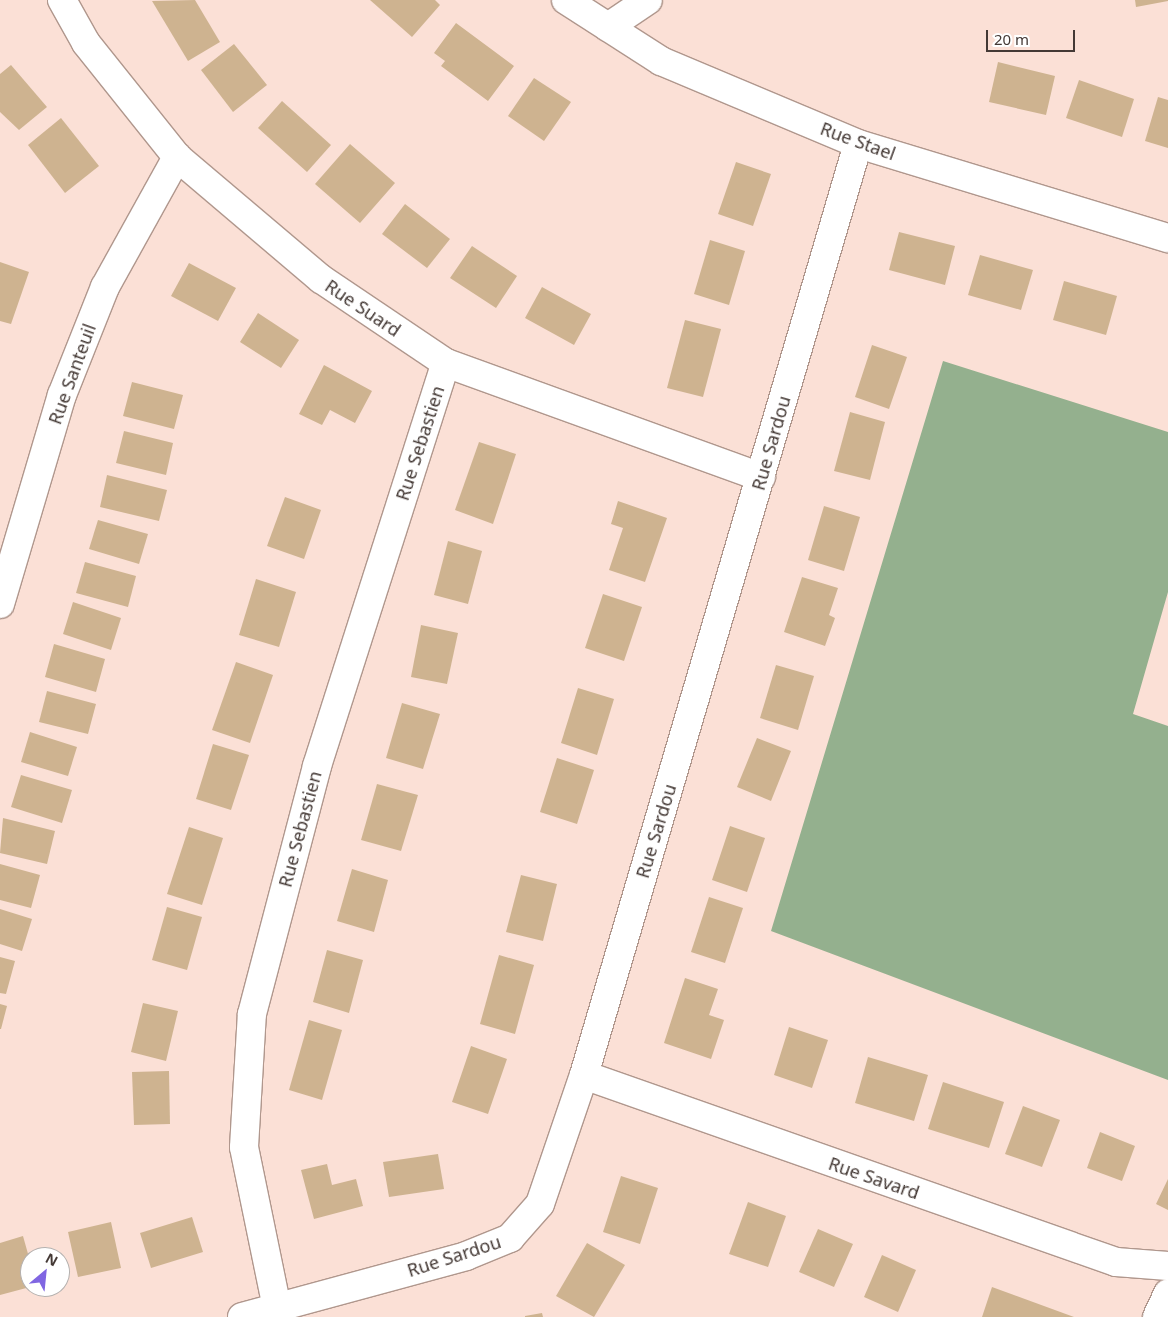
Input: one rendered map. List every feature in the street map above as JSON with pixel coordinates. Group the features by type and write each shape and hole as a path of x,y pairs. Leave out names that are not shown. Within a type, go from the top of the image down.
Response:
{"street":[{"name":"Rue Suard","path":"62,0 86,43 177,157 320,279 446,363 761,477"},
{"name":"Rue Stael","path":"566,0 661,61 858,144 1168,238"},
{"path":"608,26 648,0"},
{"name":"Rue Sardou","path":"242,1317 466,1256 510,1238 540,1204 584,1075 858,144"},
{"name":"Rue Santeuil","path":"0,604 62,395 105,287 177,157"},
{"name":"Rue Sebastien","path":"277,1308 244,1147 252,1014 317,766 446,363"},
{"name":"Rue Savard","path":"584,1075 1116,1262 1168,1266"},
{"path":"1158,1317 1168,1293"}],"green space":[{"path":"943,361 1168,432 1168,592 1133,714 1168,726 1168,1080 771,931"}],"building":[{"path":"195,0 220,42 188,61 152,1"},
{"path":"370,0 435,0 440,5 412,37"},
{"path":"1135,0 1168,0 1168,1 1136,7"},
{"path":"456,23 514,66 488,101 441,66 445,61 434,53"},
{"path":"234,44 267,85 233,112 201,70"},
{"path":"998,62 1055,76 1046,115 989,102"},
{"path":"11,65 47,107 19,130 0,112 0,74"},
{"path":"534,78 571,102 544,141 508,116"},
{"path":"1079,80 1134,99 1122,137 1066,118"},
{"path":"1158,97 1168,100 1168,148 1145,141"},
{"path":"282,101 331,145 307,172 258,128"},
{"path":"61,118 99,166 65,193 28,145"},
{"path":"350,144 395,183 360,223 315,184"},
{"path":"736,162 771,174 753,226 718,214"},
{"path":"405,204 450,239 427,268 382,234"},
{"path":"899,232 955,246 945,285 889,270"},
{"path":"710,240 745,251 729,305 694,294"},
{"path":"472,246 517,276 496,308 450,278"},
{"path":"980,255 1033,270 1021,310 968,295"},
{"path":"0,262 29,272 11,324 0,321"},
{"path":"189,263 236,288 218,321 171,296"},
{"path":"1064,281 1117,296 1106,335 1053,320"},
{"path":"542,287 591,314 574,345 525,318"},
{"path":"258,313 299,340 281,368 240,342"},
{"path":"685,320 721,329 703,397 667,388"},
{"path":"872,345 907,357 889,409 855,397"},
{"path":"324,365 372,391 355,423 330,410 322,425 299,414"},
{"path":"132,382 183,395 174,429 123,416"},
{"path":"850,412 885,422 870,480 834,471"},
{"path":"124,431 173,443 166,475 116,463"},
{"path":"479,442 516,454 493,524 455,510"},
{"path":"107,475 167,490 159,521 100,507"},
{"path":"285,497 321,510 304,559 267,546"},
{"path":"618,501 667,518 645,582 609,570 623,528 611,524"},
{"path":"824,506 860,517 844,571 808,560"},
{"path":"98,520 148,534 139,564 89,549"},
{"path":"448,541 482,551 468,604 434,595"},
{"path":"85,562 136,576 128,607 76,593"},
{"path":"802,577 838,588 829,615 835,618 825,646 784,632"},
{"path":"256,579 296,592 279,647 239,635"},
{"path":"603,594 642,607 624,661 585,648"},
{"path":"73,602 121,618 111,650 63,634"},
{"path":"421,625 458,633 447,684 411,677"},
{"path":"54,644 105,659 96,692 45,677"},
{"path":"236,662 273,675 250,743 212,730"},
{"path":"776,665 814,676 798,730 760,718"},
{"path":"578,688 614,699 597,755 561,743"},
{"path":"47,691 96,704 88,734 39,722"},
{"path":"402,703 440,714 423,769 386,758"},
{"path":"30,732 77,747 68,776 21,762"},
{"path":"757,738 791,751 771,801 737,787"},
{"path":"213,744 249,755 231,810 196,799"},
{"path":"557,758 594,770 577,824 540,812"},
{"path":"21,775 72,790 62,823 11,807"},
{"path":"377,784 418,795 401,851 361,840"},
{"path":"3,818 55,831 47,864 0,853"},
{"path":"730,826 765,838 747,892 712,880"},
{"path":"189,827 223,838 202,905 167,894"},
{"path":"0,864 40,875 31,908 0,900"},
{"path":"352,869 388,880 374,932 337,921"},
{"path":"521,875 557,884 543,941 506,932"},
{"path":"709,897 743,908 725,963 691,952"},
{"path":"167,907 202,917 187,970 152,960"},
{"path":"0,909 32,919 22,951 0,944"},
{"path":"327,950 363,960 349,1013 313,1002"},
{"path":"499,955 534,965 515,1034 480,1024"},
{"path":"0,957 15,961 6,994 0,993"},
{"path":"685,978 718,989 709,1015 724,1020 711,1059 664,1043"},
{"path":"143,1003 178,1011 166,1061 131,1052"},
{"path":"0,1004 7,1006 1,1029 0,1029"},
{"path":"309,1020 342,1030 322,1100 289,1090"},
{"path":"789,1027 828,1040 812,1088 774,1075"},
{"path":"471,1046 507,1059 488,1114 452,1102"},
{"path":"868,1057 928,1075 914,1121 855,1103"},
{"path":"169,1071 170,1124 134,1125 132,1072"},
{"path":"943,1082 1004,1102 989,1148 928,1129"},
{"path":"1023,1106 1060,1120 1042,1167 1005,1154"},
{"path":"1100,1132 1135,1146 1122,1181 1087,1168"},
{"path":"438,1154 444,1189 389,1197 383,1162"},
{"path":"327,1164 332,1185 356,1179 363,1206 314,1219 301,1170"},
{"path":"621,1176 658,1188 640,1244 603,1232"},
{"path":"1168,1179 1168,1210 1156,1204"},
{"path":"748,1202 786,1216 768,1267 729,1254"},
{"path":"192,1217 203,1252 151,1268 140,1233"},
{"path":"111,1222 121,1268 78,1277 68,1232"},
{"path":"818,1229 853,1244 834,1287 799,1272"},
{"path":"23,1236 26,1247 20,1247 20,1290 0,1295 0,1243"},
{"path":"587,1243 625,1265 594,1317 556,1296"},
{"path":"882,1255 916,1270 898,1312 864,1297"},
{"path":"992,1287 1074,1317 982,1317"},
{"path":"542,1313 543,1317 525,1317 525,1316"}]}
